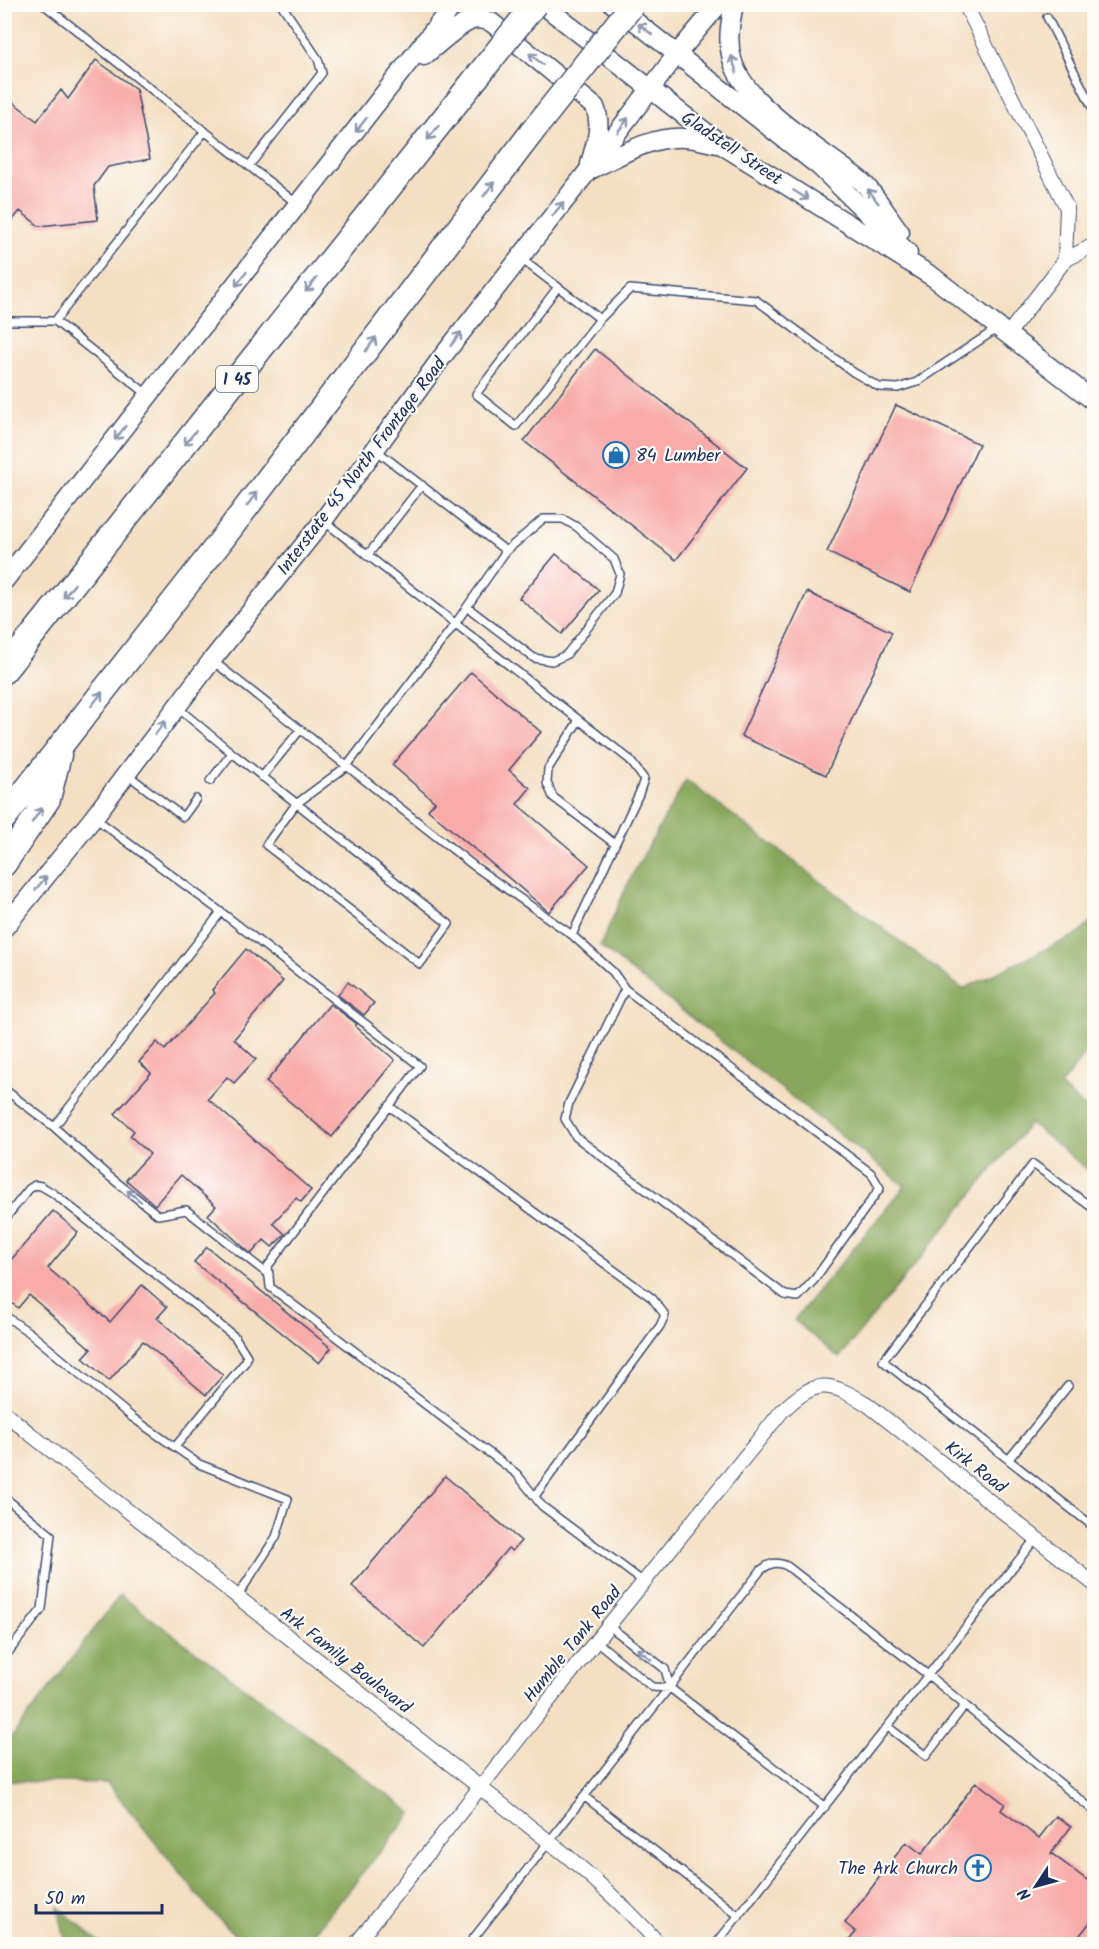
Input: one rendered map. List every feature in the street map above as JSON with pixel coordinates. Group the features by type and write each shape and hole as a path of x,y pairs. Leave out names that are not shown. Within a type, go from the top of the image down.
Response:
{"highway":[{"name":"I 45","path":"4,671 534,4"},
{"path":"4,818 62,746 532,132 633,4"},
{"path":"4,864 48,799 62,746"}],"main road":[{"path":"436,28 442,4"},
{"path":"4,581 454,4"},
{"name":"Gladstell Street","path":"542,4 722,145 933,277 1095,401"},
{"name":"Gladstell Street","path":"613,4 820,166 933,277"},
{"name":"Interstate 45 North Frontage Road","path":"4,928 94,817 212,660 323,521 442,357 588,171 676,54 719,4"},
{"path":"734,4 729,43 738,75 748,91 767,109 863,183 933,277"},
{"path":"396,79 451,33 471,20 491,22 595,107 600,124 588,171"},
{"path":"588,171 661,139 685,138 722,145"}],"street":[{"path":"965,4 1066,208 1065,260"},
{"path":"1003,331 1065,260 1095,245"},
{"name":"Kirk Road","path":"830,1386 867,1404 1095,1584"},
{"name":"Humble Tank Road","path":"356,1944 782,1411 799,1395 814,1387 830,1386"},
{"name":"Ark Family Boulevard","path":"4,1412 550,1842 603,1886 639,1921 658,1944"}],"lane":[{"path":"43,4 299,205"},
{"path":"249,166 322,73 318,59 281,4"},
{"path":"1047,16 1095,111"},
{"path":"55,321 205,131"},
{"path":"520,258 600,320"},
{"path":"558,287 476,394 516,426 600,320 630,289 756,300 853,372 879,387 898,388 917,382 1003,331"},
{"path":"4,321 55,321 149,396"},
{"path":"376,449 506,551"},
{"path":"368,556 422,485"},
{"path":"176,707 262,777 296,804 448,924 420,964 266,845 296,804 347,766 455,624 506,551 543,519 563,519 577,527 614,559 620,574 615,593 566,655 552,661 534,658 467,607"},
{"path":"323,521 629,759 644,779 572,935"},
{"path":"212,660 474,866 572,935 613,972 625,989 871,1173 880,1188 814,1280 798,1298 785,1295 576,1137 565,1119 569,1103 625,989"},
{"path":"579,720 548,769 547,783 553,797 615,844"},
{"path":"262,777 300,730"},
{"path":"210,781 232,753"},
{"path":"126,774 183,817 196,799"},
{"path":"94,817 420,1066 268,1266 270,1287 517,1474 542,1506 645,1583"},
{"path":"54,1127 221,912"},
{"path":"4,1089 54,1127 105,1173 158,1215 186,1210 269,1275"},
{"path":"389,1106 652,1298 665,1315 660,1326 535,1496"},
{"path":"1095,1209 1033,1164 883,1361 1095,1527"},
{"path":"4,1220 29,1189 35,1185 41,1186 53,1193 235,1337 247,1356 246,1361 175,1447"},
{"path":"4,1315 30,1333 133,1418 199,1464 288,1499 276,1537 237,1597"},
{"path":"1009,1460 1068,1386"},
{"path":"4,1497 51,1535 42,1609 4,1658"},
{"path":"721,1943 739,1916 1036,1538"},
{"path":"470,1944 761,1570 778,1562 787,1566 928,1675 1095,1811"},
{"path":"609,1626 665,1669 670,1688"},
{"path":"596,1641 652,1687 670,1688 825,1807"},
{"path":"888,1727 926,1756 965,1705"},
{"path":"585,1797 739,1916"}],"green space":[{"path":"686,780 963,989 1080,933 1094,919 1094,1043 1060,1086 1094,1115 1094,1175 1030,1123 839,1358 794,1320 905,1186 600,946 630,879"},
{"path":"120,1595 412,1813 305,1944 244,1944 211,1911 107,1783 5,1781 5,1746"},
{"path":"58,1907 101,1944 66,1944"}],"building":[{"path":"96,60 136,89 150,159 108,167 94,186 98,220 39,226 20,211 4,231 4,95 37,121 61,90 68,99"},
{"path":"595,349 747,468 676,560 524,441"},
{"path":"896,405 979,444 910,592 827,552"},
{"path":"556,554 599,590 562,634 519,598"},
{"path":"807,592 892,632 826,775 741,736"},
{"path":"471,672 541,732 509,770 530,788 517,804 589,865 549,912 428,810 435,802 392,765"},
{"path":"246,949 283,981 234,1039 256,1059 234,1083 227,1077 208,1099 311,1190 301,1202 296,1198 273,1223 285,1234 272,1247 264,1240 251,1254 208,1215 216,1206 181,1175 155,1205 126,1180 150,1154 130,1136 134,1131 115,1114 151,1073 139,1062 157,1042 165,1050 215,993 212,990"},
{"path":"348,982 374,1003 364,1015 338,995"},
{"path":"330,1004 357,1024 355,1026 395,1060 332,1137 266,1082"},
{"path":"53,1211 78,1232 48,1268 110,1322 142,1285 167,1307 157,1318 223,1375 206,1395 143,1341 109,1381 83,1358 91,1349 29,1295 18,1308 4,1297 4,1268"},
{"path":"207,1247 331,1348 319,1363 194,1262"},
{"path":"445,1476 521,1541 512,1551 508,1548 424,1648 352,1586"},
{"name":"The Ark Church","path":"976,1782 1005,1804 1001,1810 1039,1838 1056,1816 1071,1827 1051,1853 1095,1886 1095,1916 1073,1944 846,1944 856,1932 845,1923 906,1842 922,1854"}],"place":[{"name":"84 Lumber","path":"616,455"},
{"name":"The Ark Church","path":"978,1868"}]}
